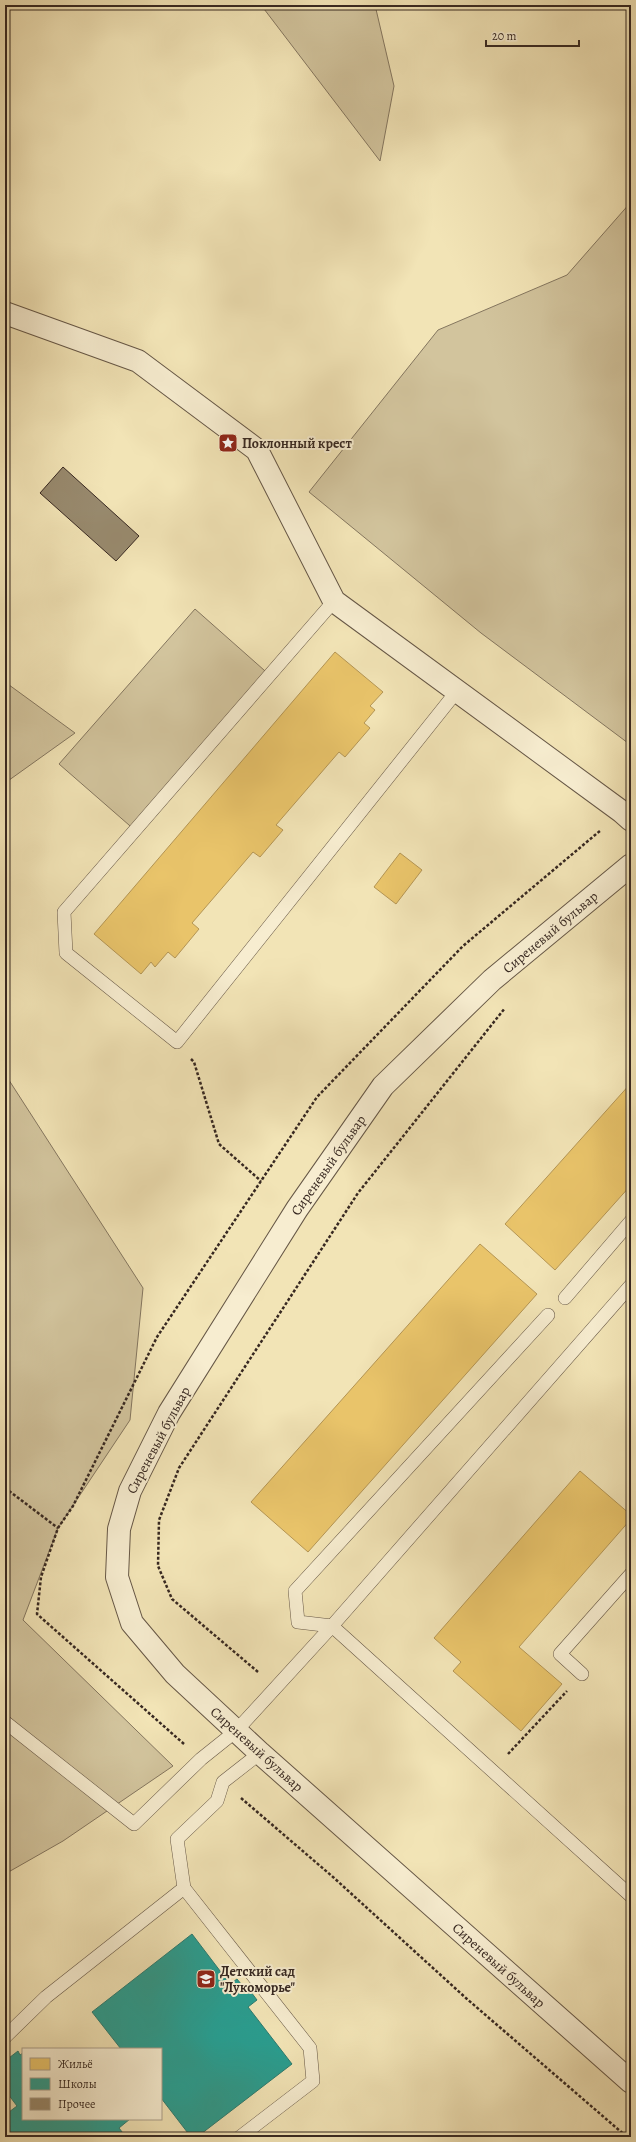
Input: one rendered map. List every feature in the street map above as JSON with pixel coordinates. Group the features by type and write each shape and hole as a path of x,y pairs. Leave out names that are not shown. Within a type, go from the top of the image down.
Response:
{"street":[{"path":"5,313 138,361 257,450 334,601 627,816"},
{"name":"Сиреневый бульвар","path":"631,865 492,980 383,1086 297,1210 169,1413 130,1492 119,1529 117,1577 132,1623 175,1674 260,1753 631,2082"}],"lane":[{"path":"334,601 64,912 66,953 178,1042 457,691"},
{"path":"565,1298 631,1221"},
{"path":"5,1722 134,1824 201,1759 236,1731 277,1687 631,1285"},
{"path":"548,1315 295,1591 298,1622 332,1626 631,1896"},
{"path":"582,1674 560,1654 631,1574"},
{"path":"240,2137 313,2081 310,2048 184,1888 177,1839 217,1800 223,1782 260,1753"},
{"path":"5,2036 46,1997 184,1888"}],"path":[{"path":"201,1759 37,1614 41,1576 58,1528 73,1506 157,1337 317,1097 458,952 627,816"},
{"path":"277,1687 172,1599 158,1566 159,1520 179,1468 358,1193 509,1004"},
{"path":"178,1042 194,1062 219,1144 261,1181"},
{"path":"5,1488 58,1528"},
{"path":"492,1771 582,1674"},
{"path":"223,1782 333,1877 467,1999 627,2137"}],"shaded area":[{"path":"261,5 375,5 394,86 380,161"},
{"path":"631,202 631,742 628,743 481,633 309,492 438,330 567,275"},
{"path":"195,609 273,678 137,832 59,764"},
{"path":"5,682 75,733 5,783"},
{"path":"5,1074 143,1288 130,1420 58,1528 23,1620 173,1766 63,1841 5,1874"}],"building: Жильё":[{"path":"335,652 383,692 370,706 375,710 364,723 370,728 345,757 339,752 276,825 283,830 260,857 253,852 192,923 199,929 175,958 168,952 155,967 151,962 141,974 94,934"},
{"path":"400,853 422,870 396,904 374,887"},
{"path":"631,1083 631,1185 555,1270 505,1224"},
{"path":"480,1244 537,1294 308,1552 251,1502"},
{"path":"580,1471 631,1515 631,1519 519,1647 562,1684 521,1731 453,1671 461,1662 434,1638"}],"building: Школы":[{"path":"192,1934 230,1984 237,1979 246,1990 248,1988 257,2000 248,2007 292,2064 197,2137 191,2137 162,2099 162,2048 120,2048 92,2012"},
{"path":"18,2051 20,2055 22,2054 22,2120 129,2120 119,2128 126,2137 5,2137 5,2115 17,2106 5,2090 5,2061"}],"building: Прочее":[{"path":"63,467 139,536 116,561 40,493"}],"place":[{"name":"Поклонный крест","path":"228,443"},
{"name":"Детский сад \"Лукоморье\"","path":"206,1979"}]}
